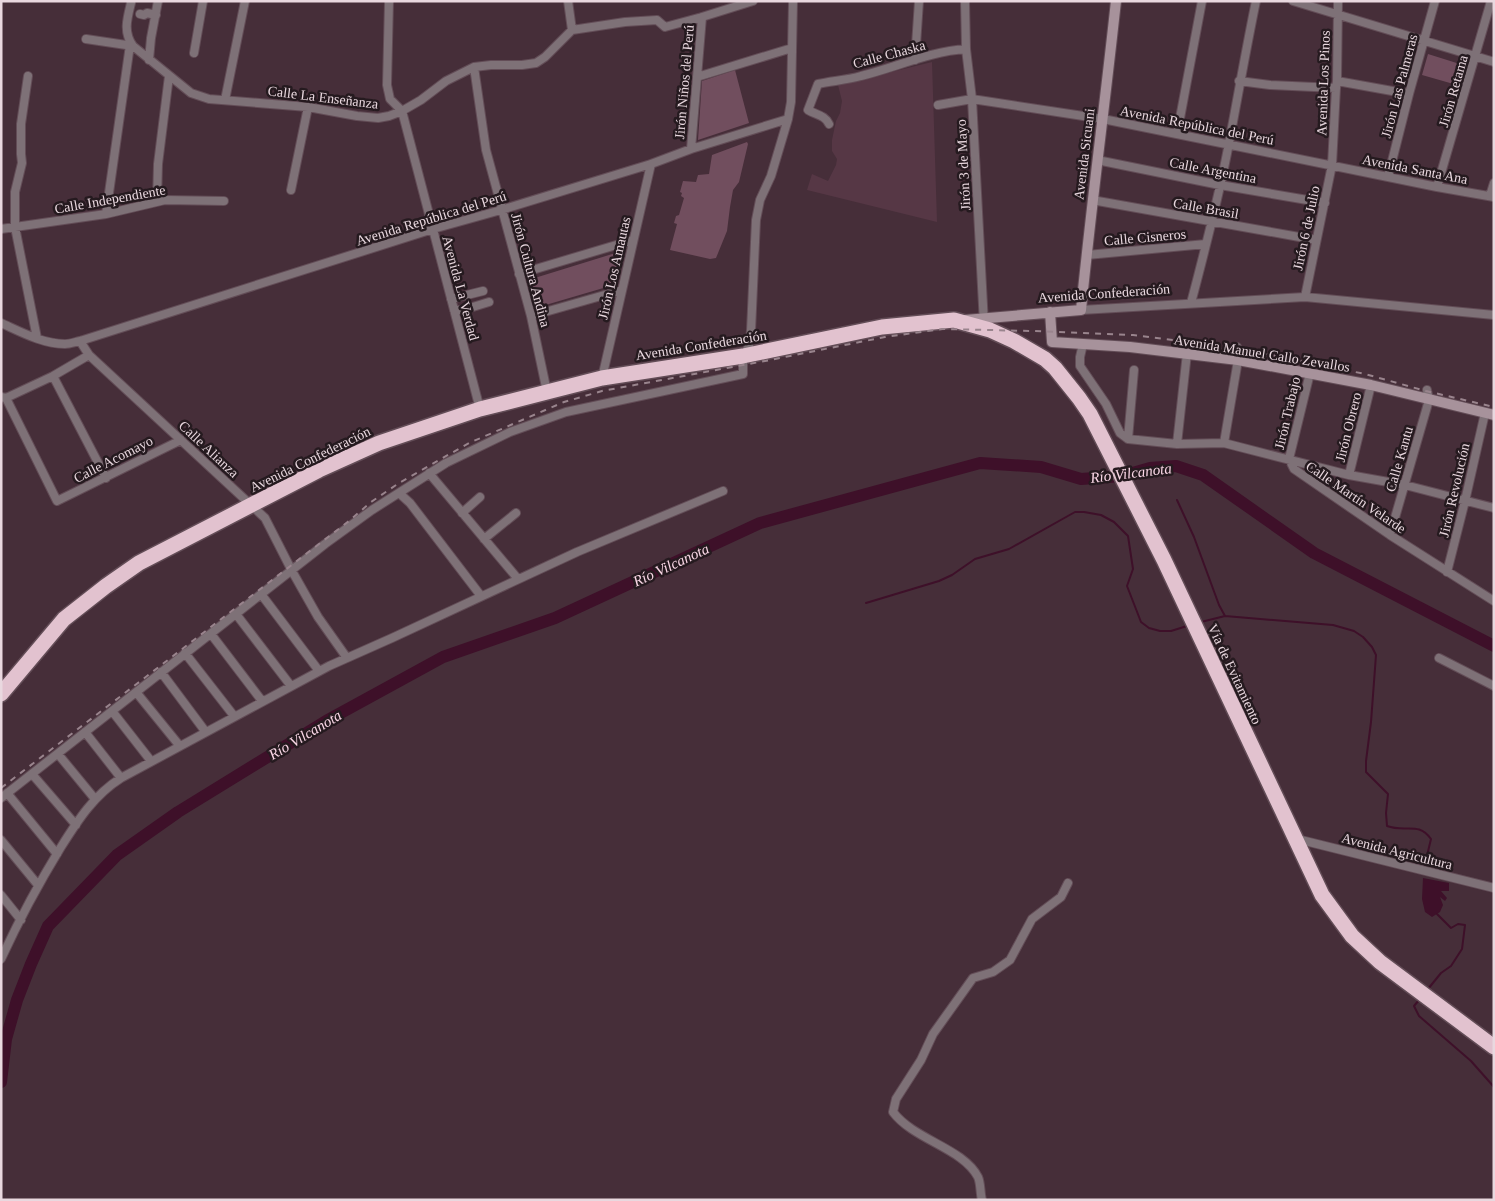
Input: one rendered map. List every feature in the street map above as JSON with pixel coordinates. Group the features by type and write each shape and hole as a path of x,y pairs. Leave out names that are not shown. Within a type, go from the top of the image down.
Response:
{"highway":[{"name":"Vía de Evitamiento","path":"954,320 984,323 1045,359 1080,398 1090,414 1164,560 1322,895 1352,936 1380,962 1494,1046"},
{"name":"Avenida Confederación","path":"1,694 64,620 139,562 252,506 319,470 379,443 480,409 602,378 744,356 882,327 954,320"}],"street":[{"path":"149,60 158,1"},
{"path":"194,53 202,1"},
{"path":"224,100 245,1"},
{"name":"Avenida La Verdad","path":"389,1 386,85 390,99 402,111 480,409"},
{"path":"568,1 572,30 625,22 657,20 665,27 702,18 753,1"},
{"path":"57,854 4,796 324,544 446,462 510,432 566,412 743,374 744,356 749,346 756,220 760,200 771,176 788,119 791,102 793,1"},
{"path":"916,60 919,1"},
{"name":"Jirón 3 de Mayo","path":"965,1 966,49 972,99 984,323"},
{"name":"Avenida Sicuani","path":"1081,310 1116,1"},
{"path":"1177,134 1202,1"},
{"path":"1191,303 1212,222 1229,144 1239,81 1256,1"},
{"path":"1293,1 1494,62"},
{"name":"Avenida Los Pinos","path":"1332,165 1338,1"},
{"name":"Jirón Las Palmeras","path":"1388,177 1435,1"},
{"name":"Jirón Retama","path":"1437,187 1491,1"},
{"path":"106,214 132,46 123,29 131,3"},
{"path":"140,14 156,15"},
{"name":"Jirón Niños del Perú","path":"691,150 702,18"},
{"name":"Calle La Enseñanza","path":"132,46 190,93 224,100 308,107 378,118 402,111 421,100 446,81 474,67 536,63 545,57 572,30"},
{"path":"142,35 152,35"},
{"path":"86,39 132,46"},
{"path":"697,77 792,48"},
{"name":"Calle Chaska","path":"828,124 826,119 808,110 818,84 860,76 958,49 966,49"},
{"name":"Jirón Cultura Andina","path":"474,67 486,150 531,316 547,392"},
{"path":"28,76 21,124 22,163 15,192 15,227 38,338"},
{"path":"157,201 158,164 169,76"},
{"path":"1239,81 1270,85 1336,85 1409,94"},
{"name":"Avenida República del Perú","path":"938,105 972,99 1103,119 1332,165"},
{"path":"291,190 308,107"},
{"name":"Avenida República del Perú","path":"80,341 433,229 651,164 788,119"},
{"name":"Calle Argentina","path":"1097,160 1220,185 1324,203"},
{"name":"Jirón Los Amautas","path":"602,378 651,164"},
{"name":"Avenida Santa Ana","path":"1332,165 1437,187 1492,196"},
{"name":"Jirón 6 de Julio","path":"1305,297 1332,165"},
{"path":"1492,196 1494,182"},
{"name":"Calle Independiente","path":"1,230 106,214 157,201 224,200"},
{"name":"Calle Brasil","path":"1092,200 1316,240"},
{"path":"519,274 633,240"},
{"name":"Calle Cisneros","path":"1086,255 1206,244"},
{"path":"531,316 622,290"},
{"path":"451,300 483,291"},
{"name":"Avenida Confederación","path":"984,323 1050,312 1305,297 1494,315"},
{"path":"454,310 463,310 489,302"},
{"path":"1045,359 1052,342 1050,312"},
{"path":"1,324 50,342 65,344 80,341"},
{"name":"Calle Alianza","path":"80,341 89,354 265,518 318,617 347,658"},
{"name":"Avenida Manuel Callo Zevallos","path":"1052,342 1130,347 1238,360 1428,395 1489,414"},
{"path":"1083,344 1080,366 1106,404 1120,433 1128,439"},
{"path":"1224,443 1238,360 1237,348"},
{"path":"1177,444 1188,353"},
{"path":"4,397 54,376 89,354"},
{"path":"1128,439 1134,370"},
{"name":"Jirón Trabajo","path":"1289,459 1310,373"},
{"path":"54,376 106,478"},
{"name":"Jirón Obrero","path":"1349,475 1371,385"},
{"name":"Calle Kantu","path":"1390,535 1428,395"},
{"name":"Calle Acomayo","path":"4,397 57,501 181,440"},
{"name":"Jirón Revolución","path":"1446,572 1489,414"},
{"name":"Calle Martín Velarde","path":"1128,439 1177,444 1224,443 1289,459 1294,469 1446,572 1494,601"},
{"path":"1289,459 1349,475 1405,485 1494,508"},
{"path":"429,473 518,580"},
{"path":"2,952 38,885 89,805 107,787 121,778 319,671 481,596 723,490"},
{"path":"399,493 410,503 481,596"},
{"path":"462,512 480,497"},
{"path":"484,539 516,513"},
{"path":"261,594 319,671"},
{"path":"236,614 291,686"},
{"path":"211,634 262,701"},
{"path":"186,654 234,716"},
{"path":"1439,658 1494,686"},
{"path":"161,672 205,731"},
{"path":"136,692 179,746"},
{"path":"112,711 151,761"},
{"path":"85,732 121,778"},
{"path":"58,754 95,799"},
{"path":"32,774 76,825"},
{"name":"Avenida Agricultura","path":"1294,838 1494,888"},
{"path":"1,840 38,885"},
{"path":"982,1200 978,1178 969,1164 901,1121 893,1112 896,1099 921,1060 933,1034 973,978 994,972 1010,960 1032,919 1062,897 1068,883"},
{"path":"1,895 20,920"}],"shaded area":[{"path":"1428,54 1463,65 1457,85 1422,75"},
{"path":"932,62 937,222 807,190 812,174 828,181 836,165 837,159 832,151 832,140 842,101 838,85"},
{"path":"735,70 749,123 698,140 702,81"},
{"path":"747,142 739,182 733,190 727,231 716,258 710,259 670,250 677,224 674,223 676,216 679,215 684,198 680,192 683,181 696,182 698,175 709,174 712,155"},
{"path":"622,251 625,252 617,284 532,309 525,281"},
{"path":"1423,878 1449,883 1449,891 1441,891 1447,898 1445,901 1440,897 1443,905 1440,912 1432,917 1425,912 1422,899"}],"waterway":[{"name":"Río Vilcanota","path":"1,1082 6,1039 17,1000 48,926 117,855 178,812 326,721 443,657 555,618 760,523 980,463 1041,467 1081,479 1122,476 1150,468 1176,466 1203,475 1314,553 1494,646"},
{"path":"1177,500 1194,537 1219,605 1225,616"},
{"path":"866,603 939,581 952,575 975,559 1009,549 1075,512 1084,512 1101,515 1114,522 1128,536 1133,569 1127,586 1141,622 1149,628 1160,631 1171,631 1187,626"},
{"path":"1201,622 1225,616 1333,625 1354,631 1363,637 1376,655 1366,772 1388,794 1387,826 1421,830 1431,839 1424,868"},
{"path":"1428,989 1441,973 1451,966 1462,949 1465,925 1458,924 1451,928 1437,914"},
{"path":"1419,1000 1414,1006 1419,1016 1471,1061 1494,1087"}],"railway":[{"path":"1,788 349,521 371,502 399,483 469,443 564,402 602,391 885,337 942,329 1133,335 1237,348 1365,374 1494,407"}]}
